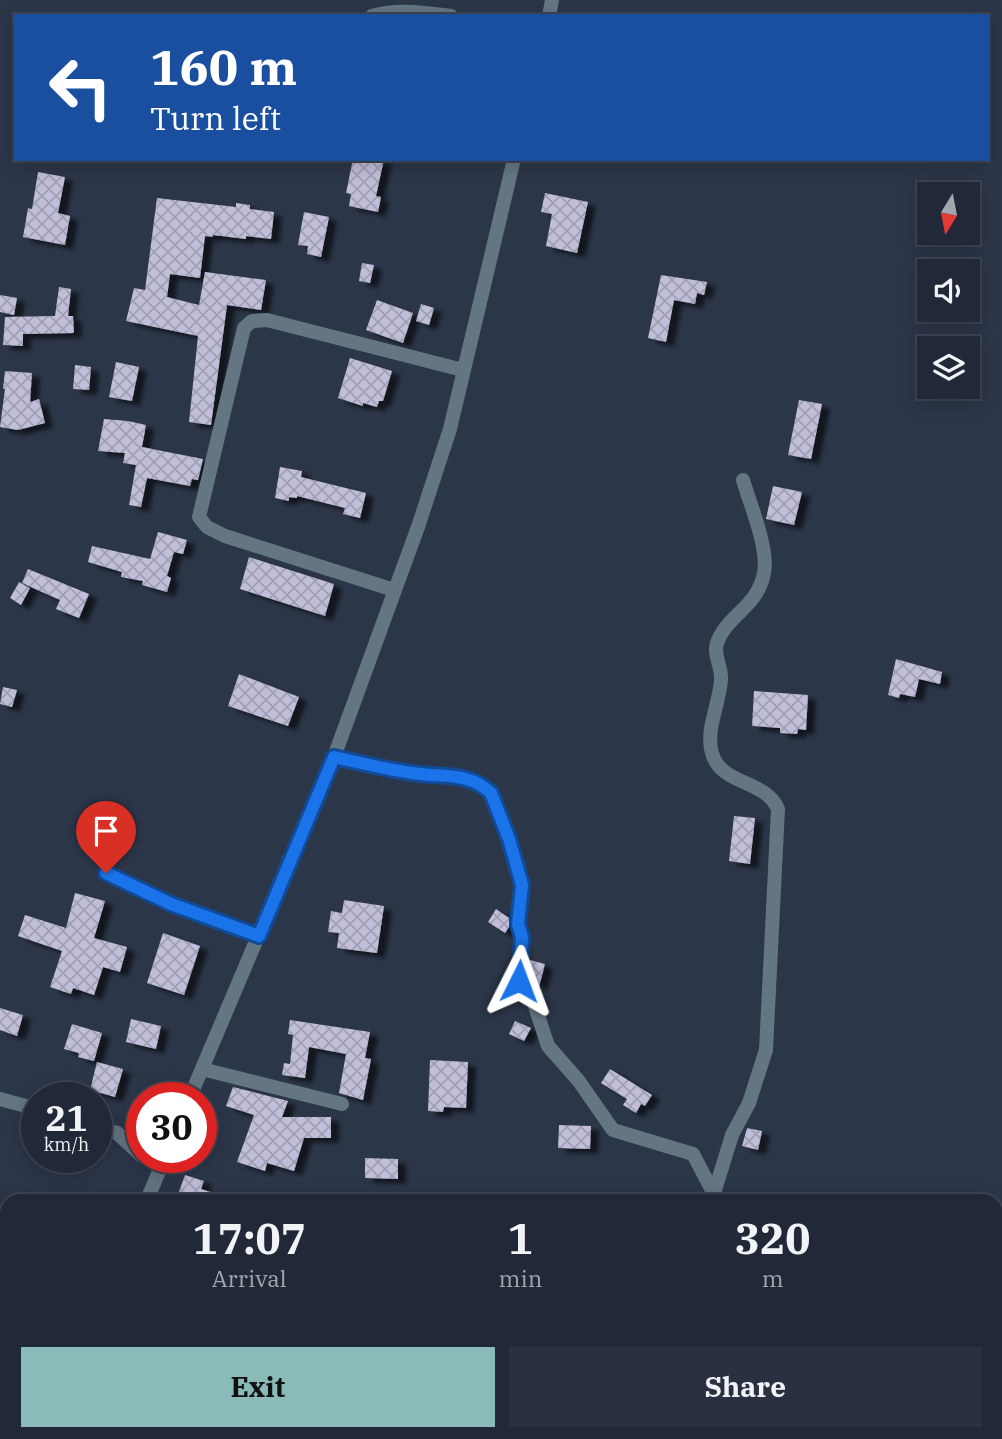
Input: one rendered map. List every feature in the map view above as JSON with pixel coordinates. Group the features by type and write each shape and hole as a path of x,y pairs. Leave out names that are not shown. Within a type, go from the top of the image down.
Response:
{"street":[{"path":"377,14 434,14"},
{"path":"196,1082 334,757 450,429 514,161"},
{"path":"394,590 225,536 207,527 198,517 244,328 252,321 267,320 463,370"},
{"path":"714,1194 732,1135 759,1076 769,1029 778,809 764,791 737,781 716,766 711,751 710,738 721,676 716,654 717,644 723,632 760,591 765,570 762,546 743,480"},
{"path":"334,757 419,774 457,775 483,785 491,793 509,839 522,885 518,924 522,937 519,981 531,994 548,1045 578,1080 613,1130 693,1154 712,1194"},
{"path":"106,873 171,904 259,936"},
{"path":"202,1069 342,1104"},
{"path":"0,1098 21,1104"},
{"path":"150,1194 158,1174"}],"building":[{"path":"353,161 384,161 376,196 381,197 378,212 349,206 351,194 346,193"},
{"path":"38,172 65,177 58,213 70,216 65,245 23,237 28,208 32,209"},
{"path":"545,193 588,202 577,253 546,246 552,214 541,212"},
{"path":"157,198 236,207 236,203 250,205 250,209 274,212 271,239 205,236 200,278 170,274 167,297 199,305 205,272 266,280 261,310 227,305 211,425 189,422 198,336 126,321 134,288 145,290"},
{"path":"304,212 329,217 321,257 307,254 308,246 298,245"},
{"path":"362,263 374,265 370,283 359,281"},
{"path":"661,275 707,282 704,295 697,293 695,304 674,300 666,342 648,338"},
{"path":"59,287 71,289 68,316 73,316 74,333 23,334 23,346 3,345 5,317 55,316"},
{"path":"0,295 17,298 14,315 0,312"},
{"path":"377,300 413,313 403,343 366,330"},
{"path":"421,304 434,308 429,325 416,321"},
{"path":"350,358 392,371 383,401 379,401 377,407 363,403 363,406 338,398"},
{"path":"116,362 139,367 132,401 109,397"},
{"path":"75,365 91,367 89,390 73,389"},
{"path":"5,371 32,373 30,402 39,399 45,423 18,430 0,427"},
{"path":"799,400 822,404 811,459 788,455"},
{"path":"104,419 146,425 142,447 203,459 198,480 192,479 190,486 147,478 141,507 129,505 136,465 123,463 125,453 98,451"},
{"path":"280,467 302,471 301,477 366,493 360,518 343,514 345,508 297,496 289,497 289,501 275,498"},
{"path":"773,486 802,492 794,525 766,519"},
{"path":"158,532 187,540 183,554 174,552 167,576 171,578 167,592 142,585 143,581 121,577 122,572 88,562 92,546 150,559"},
{"path":"249,557 334,584 325,616 240,589"},
{"path":"28,569 89,594 79,618 56,609 60,600 22,583"},
{"path":"19,582 30,588 21,605 10,598"},
{"path":"896,659 942,672 940,684 919,679 915,697 900,694 899,698 888,695"},
{"path":"239,674 299,697 288,726 228,706"},
{"path":"3,687 17,690 12,707 0,704"},
{"path":"754,691 808,695 806,730 798,729 797,734 780,733 780,728 752,726"},
{"path":"734,816 755,818 750,864 729,861"},
{"path":"75,893 105,901 94,938 127,947 120,972 103,967 94,995 73,988 71,994 50,987 62,951 18,936 25,915 66,928"},
{"path":"344,900 384,906 377,953 337,948 339,933 328,932 331,911 342,913"},
{"path":"496,909 509,918 509,927 505,933 488,922"},
{"path":"163,933 200,946 184,995 147,983"},
{"path":"530,960 545,964 539,987 529,978"},
{"path":"0,1008 23,1015 17,1036 0,1030"},
{"path":"131,1019 161,1026 156,1049 126,1042"},
{"path":"290,1020 370,1032 365,1058 371,1059 363,1100 339,1093 346,1054 309,1047 305,1078 282,1075 284,1063 290,1064 293,1035 288,1034"},
{"path":"515,1021 531,1028 524,1041 509,1034"},
{"path":"72,1024 102,1033 94,1061 78,1057 79,1053 64,1049"},
{"path":"430,1060 468,1062 466,1108 444,1107 443,1112 428,1111"},
{"path":"97,1062 123,1069 115,1097 112,1096 112,1082 92,1082"},
{"path":"610,1069 652,1095 645,1106 641,1104 636,1113 623,1105 627,1099 601,1083"},
{"path":"233,1087 288,1101 282,1117 331,1117 331,1138 304,1138 294,1171 267,1163 265,1171 237,1162 254,1115 226,1106"},
{"path":"559,1125 591,1126 590,1149 558,1148"},
{"path":"747,1128 762,1131 758,1150 742,1146"},
{"path":"365,1158 398,1159 398,1179 365,1178"},
{"path":"185,1175 204,1181 201,1189 217,1194 178,1194"}],"route":[{"path":"106,873 171,904 259,936 334,757 419,774 457,775 483,785 491,793 518,865 522,885 518,924 522,937 519,981"}]}
